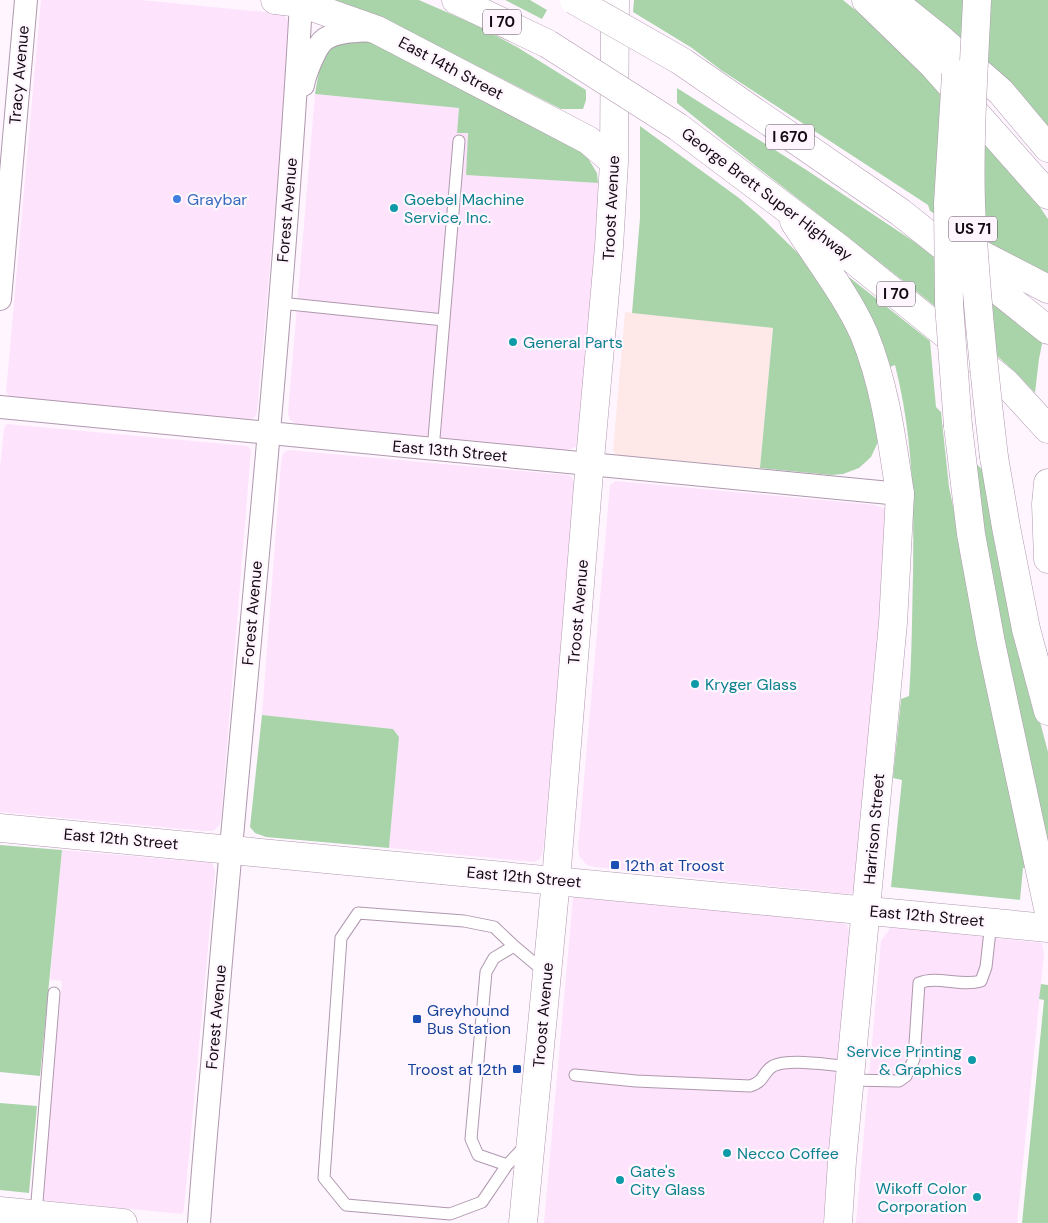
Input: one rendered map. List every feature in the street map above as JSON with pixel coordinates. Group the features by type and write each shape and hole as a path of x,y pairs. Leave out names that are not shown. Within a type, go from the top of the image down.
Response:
{"main road":[{"name":"George Brett Super Highway","path":"456,0 548,44 678,127 839,248 1006,383 1048,428"},
{"name":"I 670","path":"574,0 681,61 900,212 1048,289"},
{"name":"Troost Avenue","path":"523,1223 556,880 609,256 614,162 615,0"},
{"path":"866,0 933,65 1048,195"},
{"path":"892,0 943,41 1001,92 1048,148"},
{"path":"963,0 954,92 948,202 949,304 958,426 971,534 989,634 1048,908"},
{"name":"US 71","path":"977,0 972,96 971,202 976,303 994,456 1026,629 1048,711"},
{"name":"East 14th Street","path":"288,2 377,30 588,140 614,162"},
{"name":"Harrison Street","path":"785,207 841,293 863,332 875,364 886,404 900,494 893,623 842,1162 838,1223"},
{"path":"900,212 1048,330"},
{"path":"1047,494 1048,559"},
{"name":"East 12th Street","path":"0,828 1048,928"},
{"path":"0,1211 123,1223"}],"street":[{"name":"Tracy Avenue","path":"0,299 26,0"},
{"name":"Forest Avenue","path":"199,1223 230,849 269,434 294,128 288,2"},
{"path":"294,128 305,76 312,58 324,40 349,31 377,30"},
{"name":"East 13th Street","path":"0,408 900,494"}],"lane":[{"path":"433,450 458,141"},
{"path":"280,303 444,320"},
{"path":"531,1140 507,1165 482,1202 450,1214 346,1205 324,1178 341,938 358,913 464,921 494,927 547,974"},
{"path":"575,1075 636,1081 750,1086 759,1083 770,1068 781,1062 851,1073 874,1081 899,1081 906,1076 914,1059 919,983 930,980 972,984 981,981 986,967 991,922"},
{"path":"507,1165 478,1155 471,1139 486,972 494,958 514,946"},
{"path":"36,1214 54,993"}],"shaded area":[{"path":"41,0 141,0 274,13 284,15 288,20 291,27 257,413 254,418 249,420 16,398 9,396 6,392"},
{"path":"315,94 459,108 468,133 466,175 598,183 595,277 579,442 575,447 568,450 295,424 290,420 288,413"},
{"path":"625,312 773,328 760,468 617,455 613,451"},
{"path":"7,424 248,446 251,450 221,819 219,826 213,831 0,812 0,468 4,429"},
{"path":"288,450 569,475 574,480 576,489 543,852 539,860 533,862 389,848 399,737 393,729 262,715 281,463 283,453"},
{"path":"616,481 875,505 886,509 888,515 858,884 853,893 846,894 595,867 587,865 579,856 578,848 610,485"},
{"path":"62,850 212,863 215,871 184,1210 182,1214 40,1200 62,981 50,980"},
{"path":"573,897 839,922 847,925 850,935 823,1223 544,1223"},
{"path":"891,927 1042,943 1044,954 1017,1223 856,1223 881,941"}],"green space":[{"path":"331,0 419,0 476,25 517,47 586,90 586,100 583,109 561,109 394,25"},
{"path":"505,0 530,0 547,10 542,19"},
{"path":"634,0 843,0 901,47 1025,185 1048,219 1048,279 930,211 928,205 721,70 692,48 633,12"},
{"path":"907,0 1048,0 1048,132"},
{"path":"369,40 586,155 597,173 598,183 466,175 468,133 457,133 459,108 315,94 322,64 334,46 344,42"},
{"path":"677,88 808,171 919,245 935,258 937,308 677,103"},
{"path":"640,126 739,198 804,259 821,280 861,356 880,429 878,442 871,457 859,468 843,474 831,475 760,468 773,328 632,313 640,218"},
{"path":"840,270 930,341 936,407 941,412 949,487 1028,867 1023,868 1020,900 891,887 902,780 893,778 901,699 909,696 911,665 913,547 909,443 906,417 895,365 885,369"},
{"path":"990,298 1043,339 1035,393 995,354"},
{"path":"972,460 984,471 1010,608 1048,752 1048,855 1009,680"},
{"path":"262,715 393,729 399,737 389,848 266,837 255,833 250,827"},
{"path":"0,845 62,850 40,1076 0,1072"},
{"path":"1041,984 1048,985 1048,1223 1022,1223 1044,1000 1039,999"},
{"path":"0,1103 37,1106 29,1193 0,1190"}],"place":[{"name":"Graybar","path":"177,199"},
{"name":"Goebel Machine Service, Inc.","path":"394,208"},
{"name":"General Parts","path":"513,342"},
{"name":"Kryger Glass","path":"695,684"},
{"name":"12th at Troost","path":"615,865"},
{"name":"Greyhound Bus Station","path":"417,1019"},
{"name":"Service Printing & Graphics","path":"972,1060"},
{"name":"Troost at 12th","path":"517,1069"},
{"name":"Necco Coffee","path":"727,1153"},
{"name":"Gate's City Glass","path":"620,1180"},
{"name":"Wikoff Color Corporation","path":"977,1197"}]}
